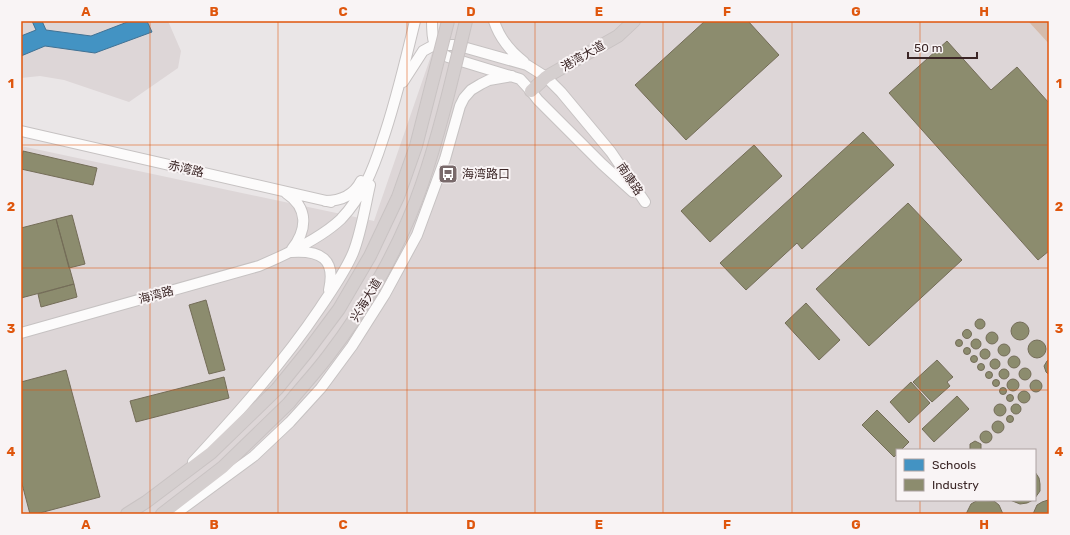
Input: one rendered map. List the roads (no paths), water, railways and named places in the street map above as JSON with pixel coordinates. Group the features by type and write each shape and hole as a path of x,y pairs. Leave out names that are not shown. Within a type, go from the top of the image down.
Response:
{"main road":[{"name":"兴海大道","path":"127,514 178,479 211,453 277,389 339,310 370,256 398,198 416,146 448,21"},
{"name":"兴海大道","path":"162,514 223,467 290,403 329,356 355,318 382,273 404,228 422,184 453,74 466,21"},
{"name":"港湾大道","path":"531,91 546,77 618,36 634,21"}],"street":[{"name":"兴海大道","path":"290,253 329,228 340,219 362,193 374,166 392,115 415,21"},
{"path":"398,92 423,51 434,45 432,21"},
{"path":"494,21 507,46 515,56 527,64"},
{"name":"南康路","path":"434,45 456,45 527,64 546,77 561,92 611,152 645,202 602,164 538,100 520,79 448,57 441,54 434,45"},
{"name":"兴海大道","path":"175,514 254,456 290,422 321,388 352,346 385,294 417,235 445,159 460,106 464,98 471,90 489,80 512,76"},
{"name":"兴海大道","path":"325,201 341,199 358,188 364,176 384,118 398,92"},
{"name":"赤湾路","path":"21,131 351,207"},
{"name":"兴海大道","path":"178,479 250,399 304,332 344,272 353,253 358,237 374,166"},
{"path":"281,190 299,204 304,222 300,237 290,253"},
{"path":"290,253 305,251 313,252 324,260 329,266 332,274 328,297"},
{"name":"海湾路","path":"21,333 259,266 290,253"}],"place":[{"name":"海湾路口","path":"448,174"}]}
